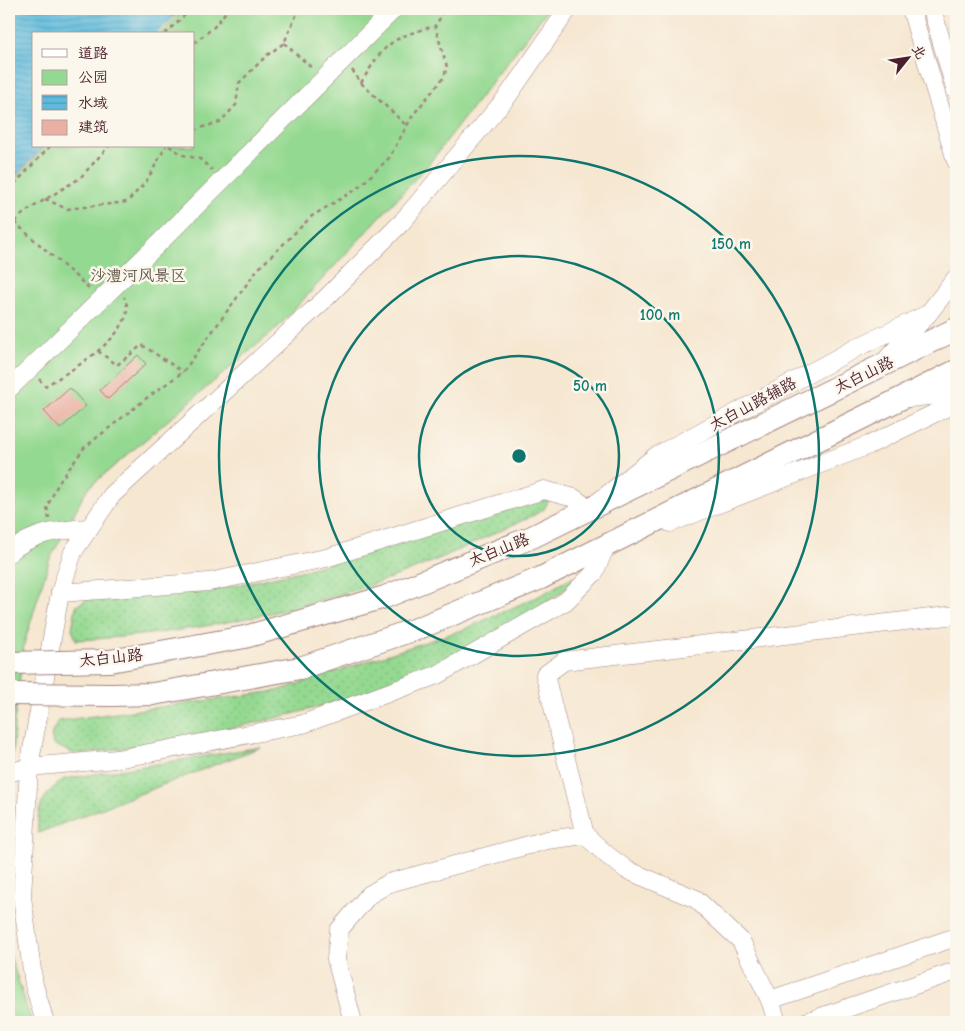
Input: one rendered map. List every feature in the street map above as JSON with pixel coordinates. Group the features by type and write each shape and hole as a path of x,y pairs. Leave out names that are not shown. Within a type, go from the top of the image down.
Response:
{"main road":[{"name":"太白山路","path":"9,664 110,661 245,636 385,597 532,537 956,329"},
{"name":"太白山路","path":"9,694 153,694 300,668 419,628 541,578 956,371"}],"street":[{"path":"9,388 223,180 394,9"},
{"path":"44,1022 34,985 22,897 29,767 60,593 73,552 112,495 325,298 402,222 507,97 568,9"},
{"path":"911,9 956,160"},
{"path":"932,9 956,91"},
{"path":"879,368 928,314 956,278"},
{"name":"太白山路辅路","path":"589,509 656,456 856,348 928,314"},
{"path":"899,399 956,393"},
{"path":"9,773 29,767 117,759 302,724 437,675 566,601 594,573 606,546 704,511 869,445 956,403"},
{"path":"60,593 209,582 326,558 544,490 574,498 589,509"},
{"path":"9,553 19,544 51,530 89,528"},
{"path":"777,1022 770,1000 741,941 696,899 627,870 607,855 586,834 544,675 564,661 956,615"},
{"path":"353,1022 336,959 339,930 369,895 389,883 547,840 586,834"},
{"path":"770,1000 956,937"},
{"path":"806,1022 956,971"}],"path":[{"path":"167,32 191,9"},
{"path":"195,42 214,27 228,9"},
{"path":"195,130 220,122 236,105 239,83 266,56 284,43 300,9"},
{"path":"361,83 383,50 398,37 435,26 446,9"},
{"path":"51,530 46,507 58,484 84,448 183,372 257,270 312,216 358,189 389,158 407,126 444,77 448,67 435,26"},
{"path":"284,43 324,79"},
{"path":"343,59 361,83 407,126"},
{"path":"9,190 48,148"},
{"path":"9,227 45,199 80,178 107,148"},
{"path":"45,199 68,209 127,202 146,182 167,148"},
{"path":"171,148 183,155 200,159 223,180"},
{"path":"14,222 101,299"},
{"path":"30,368 45,386 98,351 122,327 128,315 128,304 117,284"},
{"path":"98,351 117,365 142,345 183,372"}],"green space":[{"name":"沙澧河风景区","path":"185,9 548,9 428,165 278,327 87,489 49,561 24,644 14,724 9,834 9,185 44,148 195,148 195,32 161,32"},
{"path":"534,500 549,500 544,509 534,515 444,557 388,579 312,603 234,621 155,633 76,640 72,629 76,606 89,598 218,589 301,571 495,515"},
{"path":"572,577 573,582 545,604 450,659 423,672 341,701 213,732 84,754 72,753 53,744 51,735 58,721 277,691 465,629 543,594"},
{"path":"261,747 38,833 42,802 64,779"},
{"path":"9,952 29,1014 32,1022 9,1022"}],"water":[{"path":"9,9 182,9 158,32 32,32 32,148 42,148 9,183"}],"building":[{"path":"138,355 146,364 108,399 100,390"},
{"path":"70,388 86,406 60,429 44,411"}]}
